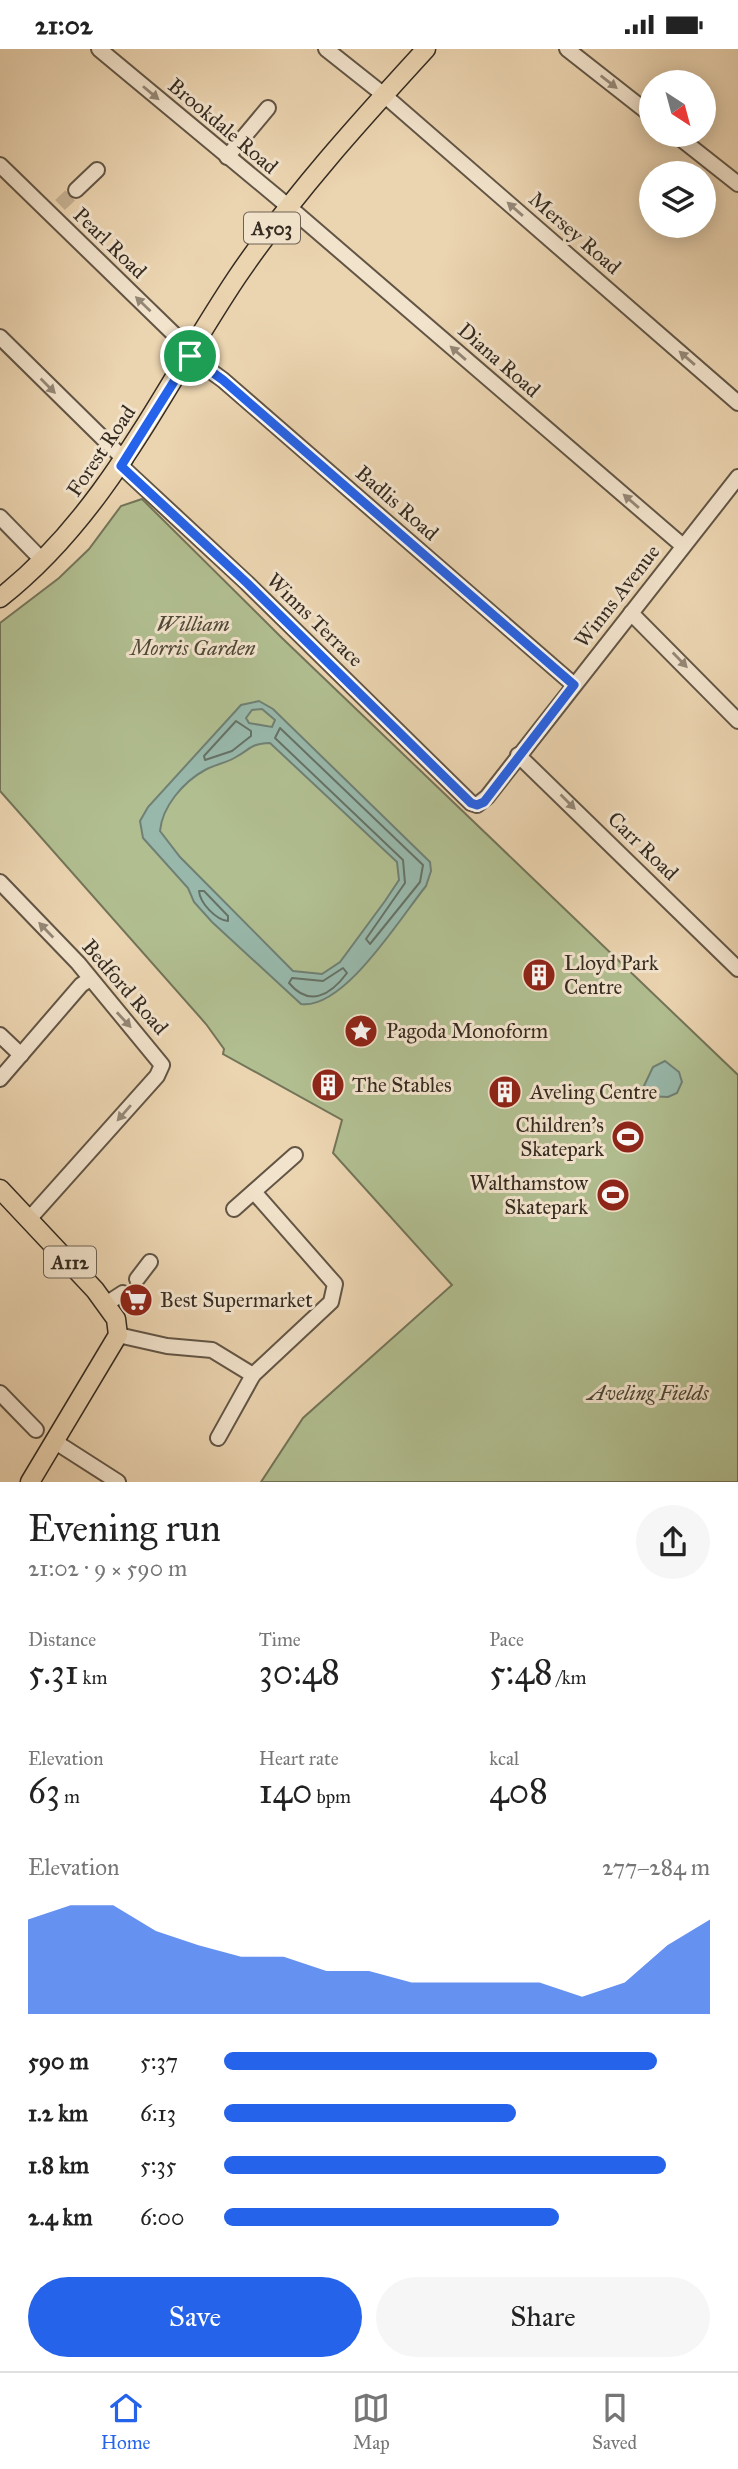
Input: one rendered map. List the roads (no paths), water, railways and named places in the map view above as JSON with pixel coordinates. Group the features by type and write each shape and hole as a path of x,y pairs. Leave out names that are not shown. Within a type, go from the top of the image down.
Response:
{"main road":[{"name":"Forest Road","path":"0,599 86,513 123,463 236,279 289,207 426,49"},
{"name":"A112","path":"0,1189 30,1218 106,1304 116,1319 118,1335"},
{"path":"30,1482 118,1335"}],"street":[{"name":"Brookdale Road","path":"99,49 289,207"},
{"name":"Mersey Road","path":"326,49 384,95 738,403"},
{"path":"567,49 639,106"},
{"path":"227,157 268,108"},
{"path":"691,147 738,184"},
{"name":"Pearl Road","path":"0,165 55,210 192,353"},
{"path":"76,190 97,170"},
{"name":"Diana Road","path":"289,207 683,545"},
{"name":"Winns Terrace","path":"0,337 148,488 471,803 477,805"},
{"name":"Badlis Road","path":"192,353 574,685"},
{"name":"Winns Avenue","path":"477,805 484,802 492,788 738,477"},
{"path":"0,517 42,559"},
{"path":"631,613 738,721"},
{"name":"Carr Road","path":"518,755 738,969"},
{"name":"Bedford Road","path":"0,882 160,1060 162,1070 30,1218"},
{"path":"0,1079 81,985 90,979"},
{"path":"0,1035 21,1055"},
{"path":"234,1209 295,1155"},
{"path":"218,1438 254,1375 331,1302 336,1291 335,1284 254,1192"},
{"path":"137,1279 150,1262"},
{"path":"106,1304 123,1293"},
{"path":"118,1335 167,1346 212,1350 254,1375"},
{"path":"0,1393 36,1430"},
{"path":"54,1441 118,1482"}],"water":[{"path":"259,701 273,709 430,862 431,871 426,886 370,959 335,993 318,1002 301,1004 212,922 194,902 188,888 143,838 140,821 148,807 241,705","holes":["262,709 275,720 272,727 249,723 246,718 252,710","270,743 397,862 399,880 385,901 340,962 322,974 293,971 180,857 160,831 169,804 189,781 255,745"]},
{"path":"665,1061 679,1072 682,1082 677,1093 668,1097 646,1096 642,1090 653,1067"}],"tunnel":[{"path":"60,205 76,190"}],"place":[{"name":"Lloyd Park Centre","path":"539,975"},
{"name":"Pagoda Monoform","path":"361,1031"},
{"name":"The Stables","path":"328,1085"},
{"name":"Aveling Centre","path":"505,1092"},
{"name":"Children's Skatepark","path":"628,1137"},
{"name":"Walthamstow Skatepark","path":"613,1195"},
{"name":"Best Supermarket","path":"136,1300"}],"park label":[{"name":"William Morris Garden","path":"193,636"},
{"name":"Aveling Fields","path":"648,1393"}]}
